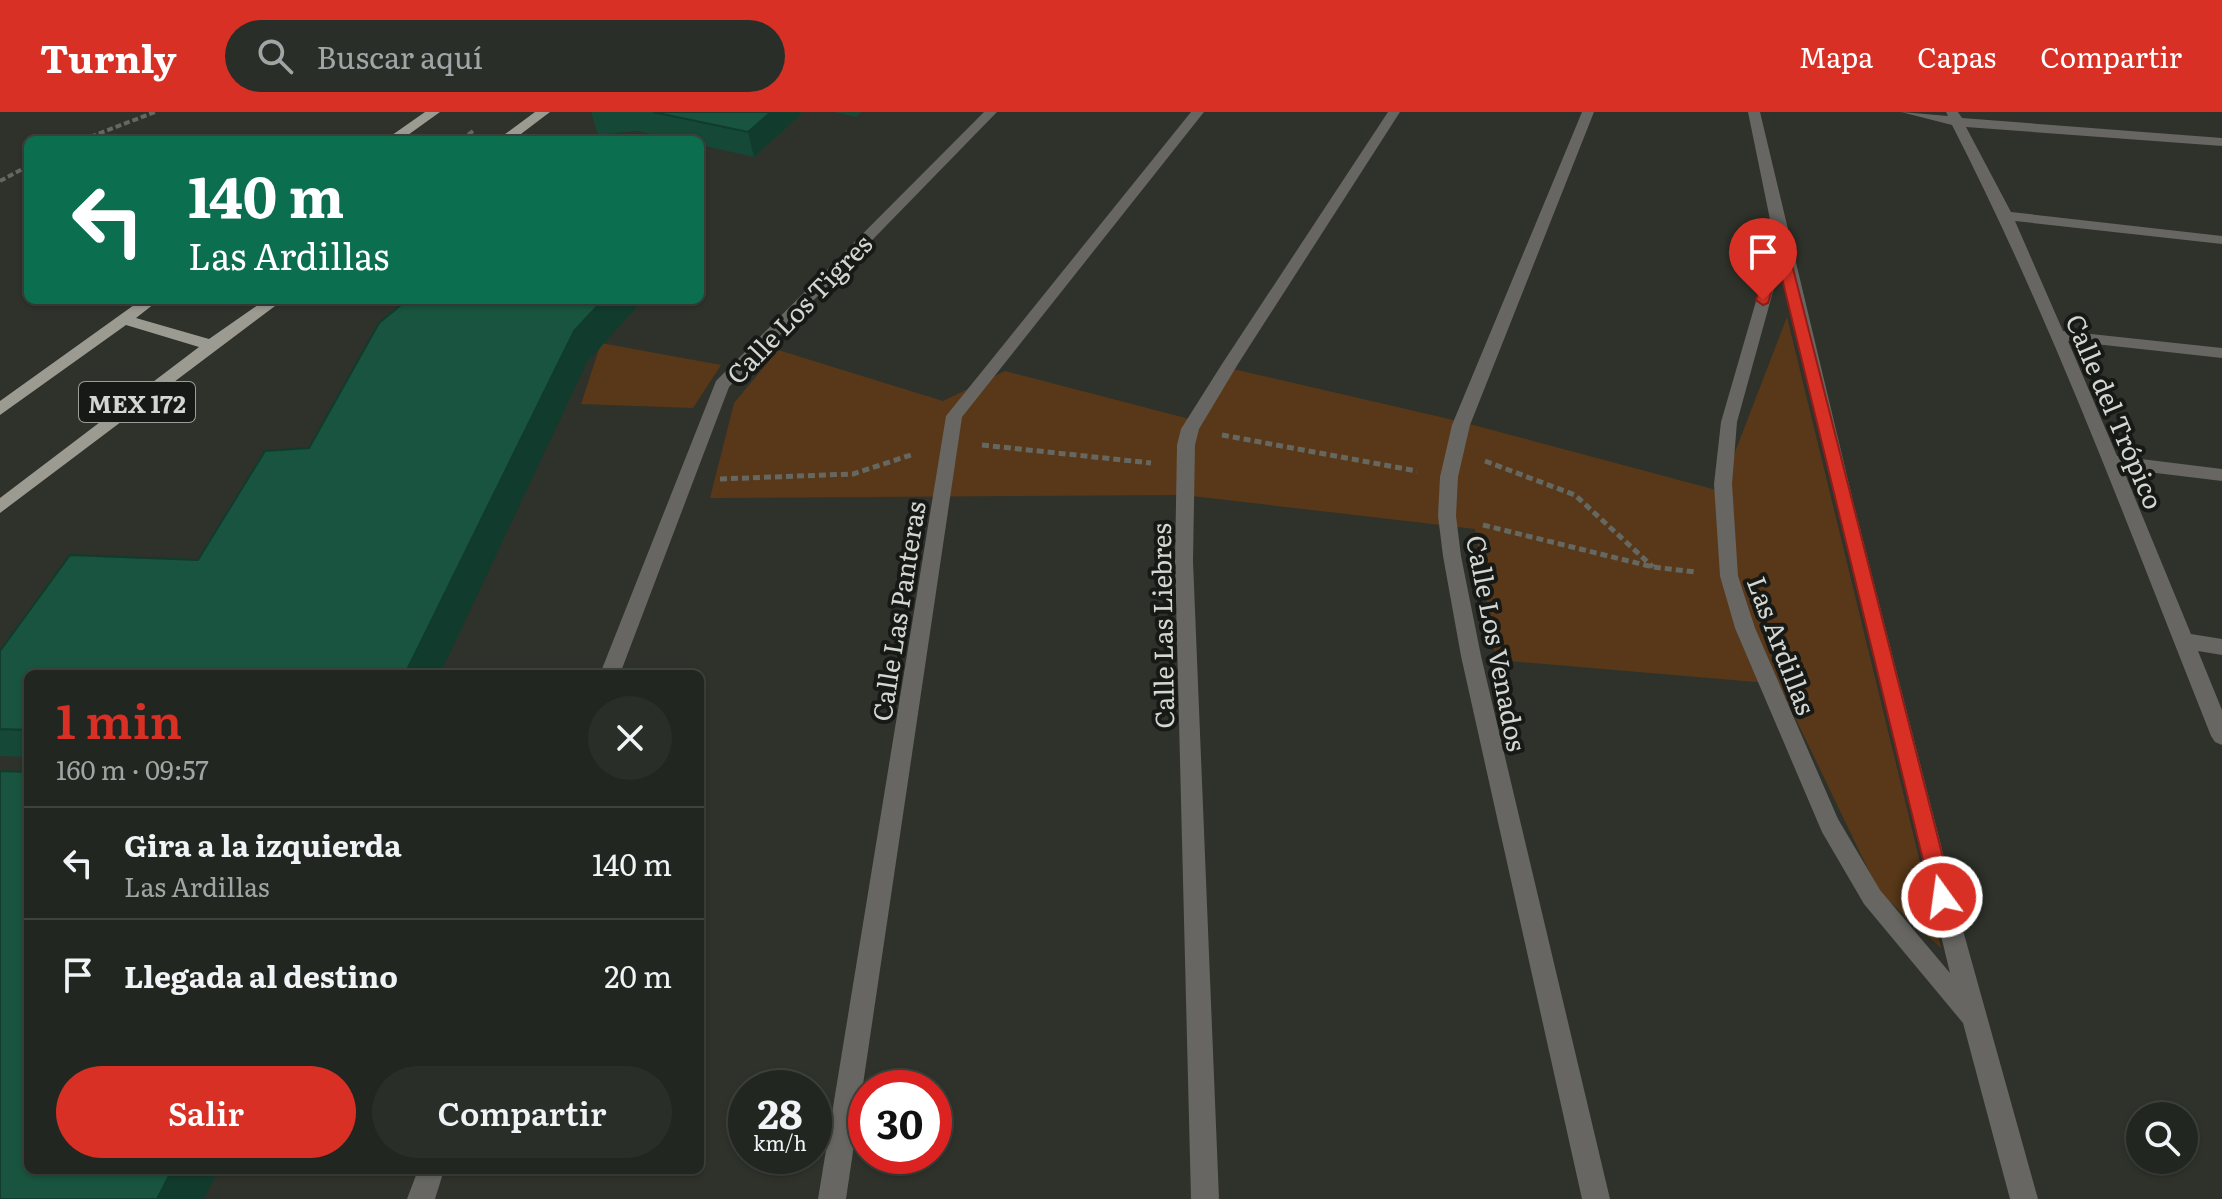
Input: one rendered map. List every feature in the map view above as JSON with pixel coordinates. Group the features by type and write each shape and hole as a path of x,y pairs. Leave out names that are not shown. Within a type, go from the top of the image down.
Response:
{"main road":[{"path":"398,136 434,112"},
{"path":"510,136 544,112"},
{"name":"MEX 172","path":"0,409 145,304"},
{"name":"MEX 172","path":"0,507 269,304"},
{"path":"121,319 211,345"}],"street":[{"name":"Calle Los Tigres","path":"612,670 722,385 991,112"},
{"name":"Calle Las Panteras","path":"832,1199 954,416 1198,112"},
{"name":"Calle Las Liebres","path":"1205,1199 1184,577 1184,467 1190,429 1394,112"},
{"name":"Calle Los Venados","path":"1588,112 1461,425 1449,477 1447,516 1471,656 1596,1199"},
{"name":"Las Ardillas","path":"1754,112 1779,241 1973,1020 2024,1199"},
{"path":"1907,112 2222,142"},
{"name":"Calle del Trópico","path":"1955,117 2006,216 2111,461 2222,736"},
{"path":"2006,216 2222,240"},
{"name":"Las Ardillas","path":"1779,241 1729,422 1723,484 1729,576 1745,628 1830,825 1872,897 1973,1020"},
{"path":"2055,335 2222,353"},
{"path":"2111,461 2222,475"},
{"path":"2183,641 2222,647"},
{"path":"421,1199 430,1174"}],"path":[{"path":"92,136 155,112"},
{"path":"0,181 24,168"},
{"path":"1190,429 1449,477"},
{"path":"683,480 853,474 950,442 1184,467"},
{"path":"1455,449 1575,495 1653,567"},
{"path":"1447,516 1653,567 1729,576"}],"shaded area":[{"path":"1787,317 1941,948 1879,892 1779,684 1496,660 1475,529 1183,495 710,498 734,403 778,350 943,401 1005,371 1201,422 1233,369 1462,422 1720,491"},
{"path":"601,343 721,365 693,408 581,404"}],"building":[{"path":"653,112 771,112 748,132"},
{"path":"402,304 599,304 574,331 407,670 24,670 24,730 0,729 0,651 70,555 198,560 265,451 309,448 379,323"},
{"path":"0,771 24,772 24,1174 170,1174 157,1199 0,1199"}],"route":[{"path":"1763,300 1779,241 1942,897"}]}
